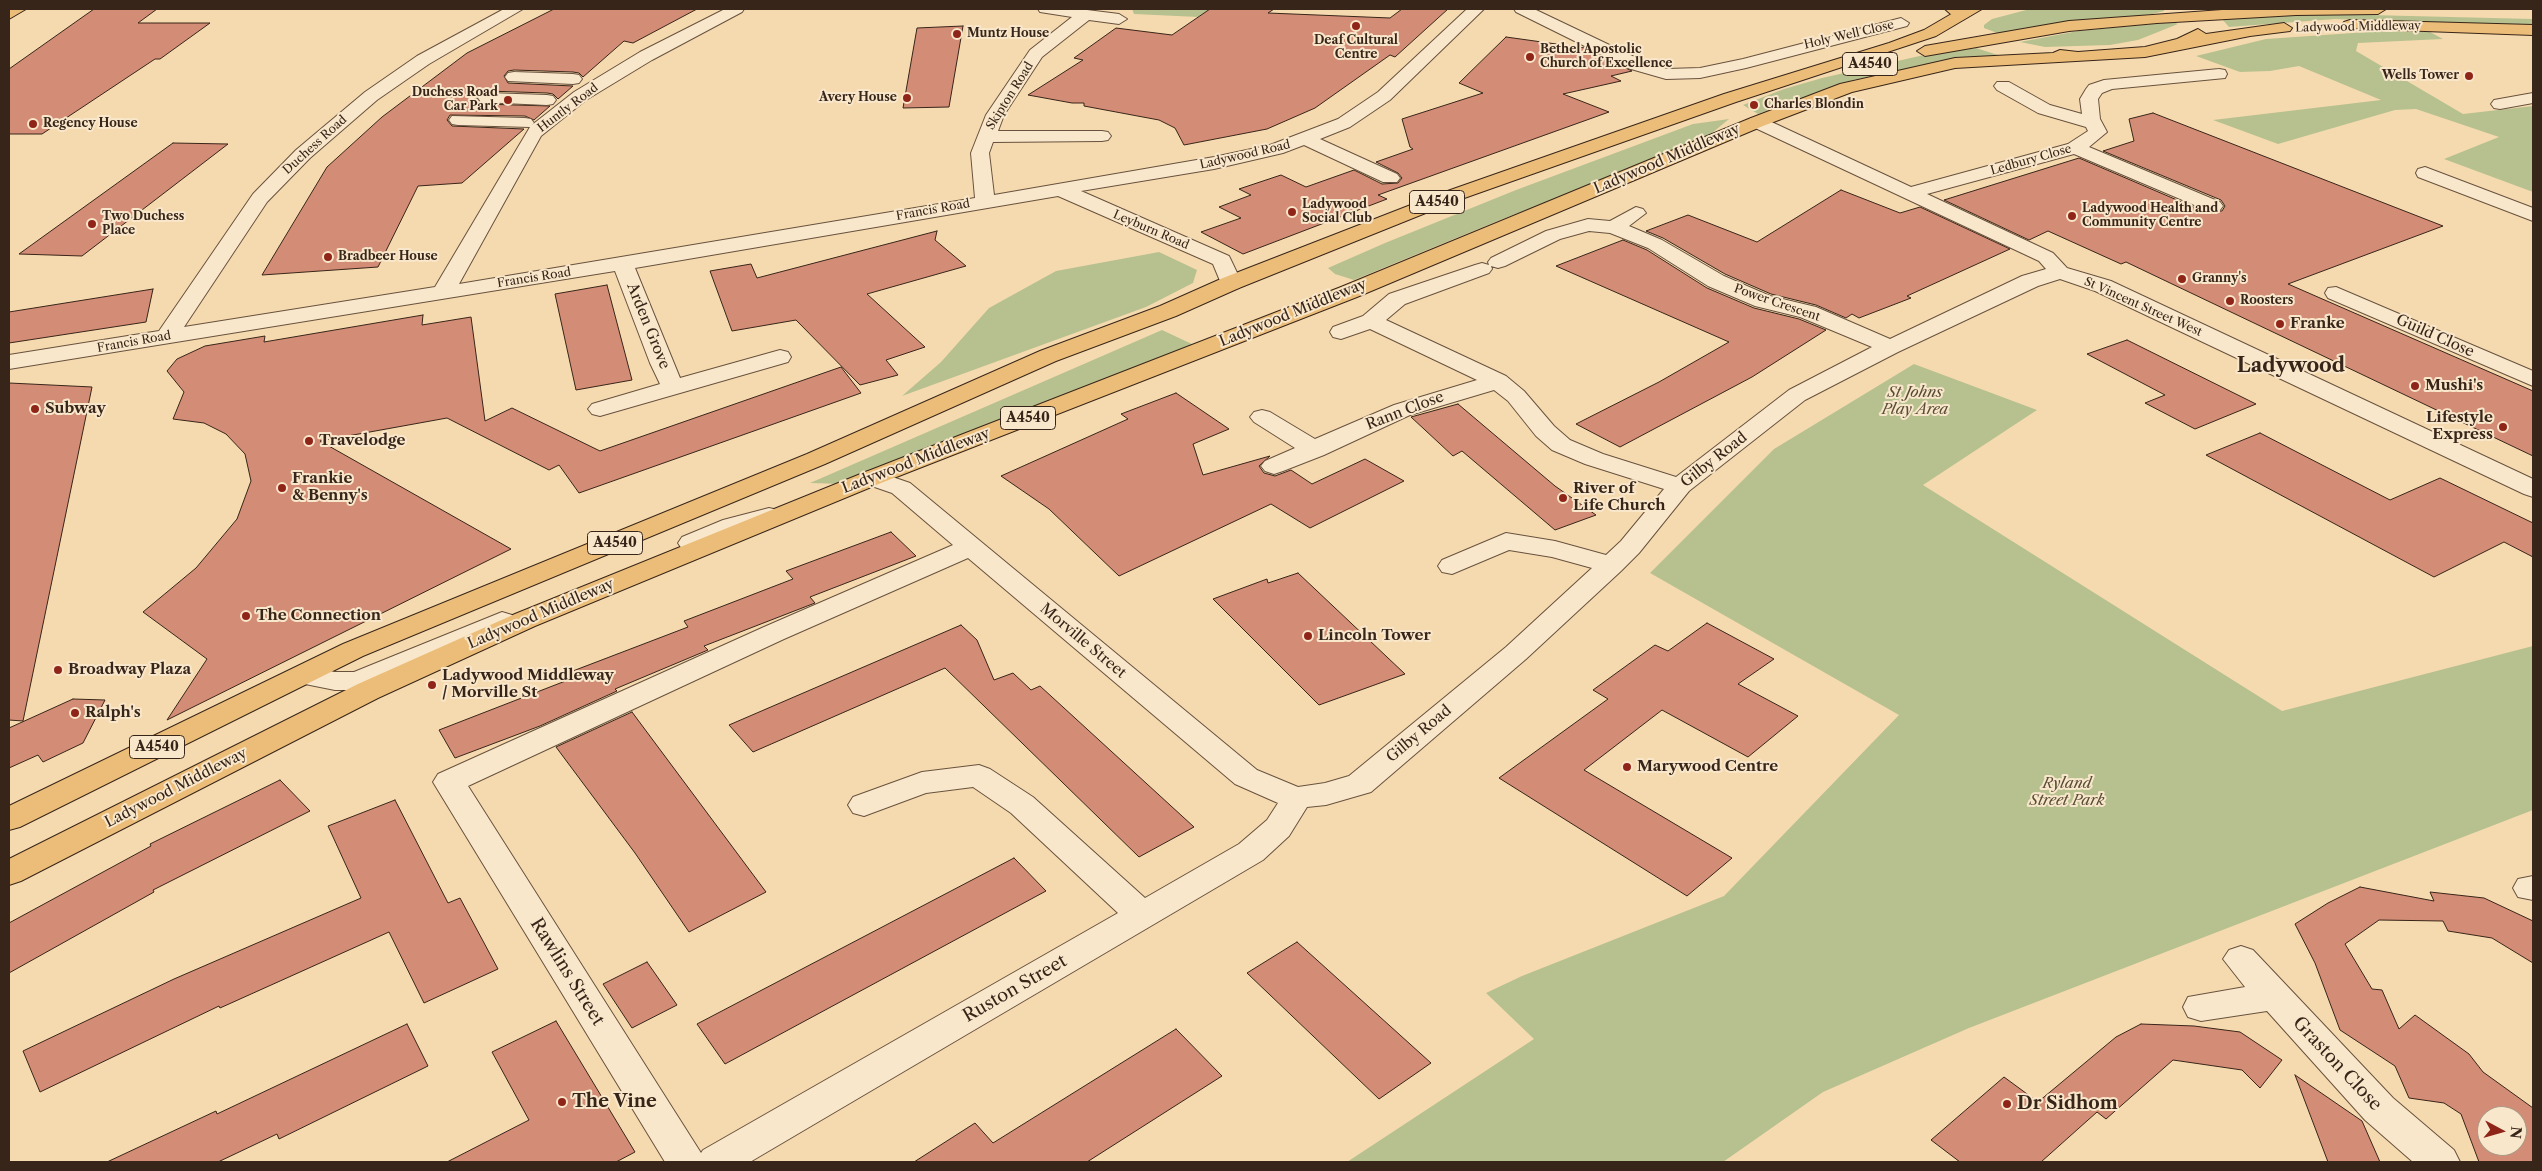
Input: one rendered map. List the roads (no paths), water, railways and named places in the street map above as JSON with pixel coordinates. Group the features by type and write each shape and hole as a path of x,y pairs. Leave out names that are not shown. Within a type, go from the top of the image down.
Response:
{"highway":[{"path":"9,14 18,9"},
{"name":"A4540","path":"1756,90 1984,40 2069,26 2189,12 2378,9"},
{"path":"1961,12 1965,30 1984,40 2028,52 2078,57"},
{"name":"A4540","path":"9,819 353,650 816,459 1048,356 1168,311 1231,283 1446,198 1706,106 1895,46 1930,33 1961,12"},
{"path":"2183,43 2197,35 2201,28 2189,12"},
{"name":"Ladywood Middleway","path":"2330,26 2533,30"},
{"name":"Ladywood Middleway","path":"9,873 368,691 525,620 872,478 1349,292 1757,122 1846,88 1907,72 1955,63 2145,52 2250,31 2304,27"},
{"path":"1706,106 1757,122"}],"street":[{"name":"Duchess Road","path":"167,336 260,198 303,154 371,96 422,60 515,9"},
{"name":"Huntly Road","path":"443,294 534,133 580,96 646,56 736,9"},
{"path":"1046,9 1119,19"},
{"name":"Ladywood Road","path":"1058,189 1214,163 1276,149 1344,123 1384,96 1476,9"},
{"name":"Holy Well Close","path":"1522,9 1637,65 1666,74 1700,73 1901,23"},
{"name":"Skipton Road","path":"984,201 980,153 985,137 996,115 1036,54 1085,15"},
{"name":"Holy Well Close","path":"1772,38 1797,48"},
{"path":"1620,74 1637,65"},
{"path":"2003,86 2044,109 2093,123 2089,99 2095,89 2110,84 2220,74"},
{"path":"514,77 573,79"},
{"path":"487,98 546,100"},
{"path":"2500,104 2533,98"},
{"path":"996,115 1015,118"},
{"path":"458,120 524,123"},
{"path":"985,137 1098,131 1034,120"},
{"name":"St Vincent Street West","path":"1757,122 2046,258 2060,272 2103,286 2533,489"},
{"name":"Ledbury Close","path":"1910,193 2075,148 2098,132 2093,123"},
{"path":"1306,139 1390,178"},
{"path":"2075,148 2213,206"},
{"path":"2425,173 2533,215"},
{"name":"Francis Road","path":"9,362 443,294 1058,189"},
{"name":"Leyburn Road","path":"1058,189 1222,260 1231,283"},
{"path":"1614,227 1636,213"},
{"name":"Power Crescent","path":"1371,321 1397,299 1490,266 1553,235 1588,225 1614,227 1655,244 1716,281 1762,301 1808,312 1890,347"},
{"name":"Arden Grove","path":"623,264 661,363 673,387"},
{"name":"Gilby Road","path":"1297,798 1326,794 1360,784 1516,653 1611,565 1630,547 1680,486 1798,394 1890,347 2030,282 2060,272"},
{"name":"Guild Close","path":"2336,293 2533,379"},
{"path":"1341,332 1371,321 1498,381 1516,396 1544,431 1561,444 1594,459 1680,486"},
{"name":"Arden Grove","path":"600,409 780,357"},
{"name":"Rann Close","path":"1274,466 1315,450 1402,410 1498,381"},
{"path":"1262,417 1315,450"},
{"name":"Morville Street","path":"872,478 901,488 1246,777 1270,789 1297,798"},
{"path":"304,675 335,681 358,680 732,526 790,511"},
{"path":"1452,566 1506,541 1555,549 1611,565"},
{"name":"Rawlins Street","path":"686,1162 449,782 774,633 971,547"},
{"path":"864,805 922,783 979,776 1022,805 1142,915"},
{"name":"Ruston Street","path":"717,1162 1251,852 1278,828 1297,798"},
{"name":"Graston Close","path":"2241,959 2379,1110 2440,1162"},
{"path":"2202,1007 2275,996"}],"place":[{"name":"Deaf Cultural Centre","path":"1356,26"},
{"name":"Muntz House","path":"957,34"},
{"name":"Bethel Apostolic Church of Excellence","path":"1530,57"},
{"name":"Wells Tower","path":"2469,76"},
{"name":"Avery House","path":"907,98"},
{"name":"Duchess Road Car Park","path":"508,100"},
{"name":"Charles Blondin","path":"1754,105"},
{"name":"Regency House","path":"33,124"},
{"name":"Ladywood Social Club","path":"1292,212"},
{"name":"Ladywood Health and Community Centre","path":"2072,216"},
{"name":"Two Duchess Place","path":"92,224"},
{"name":"Bradbeer House","path":"328,257"},
{"name":"Granny's","path":"2182,279"},
{"name":"Roosters","path":"2230,301"},
{"name":"Franke","path":"2280,324"},
{"name":"Mushi's","path":"2415,386"},
{"name":"Subway","path":"35,409"},
{"name":"Lifestyle Express","path":"2503,427"},
{"name":"Travelodge","path":"309,441"},
{"name":"Frankie & Benny's","path":"282,488"},
{"name":"River of Life Church","path":"1563,498"},
{"name":"The Connection","path":"246,616"},
{"name":"Lincoln Tower","path":"1308,636"},
{"name":"Broadway Plaza","path":"58,670"},
{"name":"Ladywood Middleway / Morville St","path":"432,685"},
{"name":"Ralph's","path":"75,713"},
{"name":"Marywood Centre","path":"1627,767"},
{"name":"The Vine","path":"562,1102"},
{"name":"Dr Sidhom","path":"2007,1104"}],"district":[{"name":"Ladywood","path":"2291,366"}],"park label":[{"name":"St Johns Play Area","path":"1915,402"},
{"name":"Ryland Street Park","path":"2067,792"}]}
